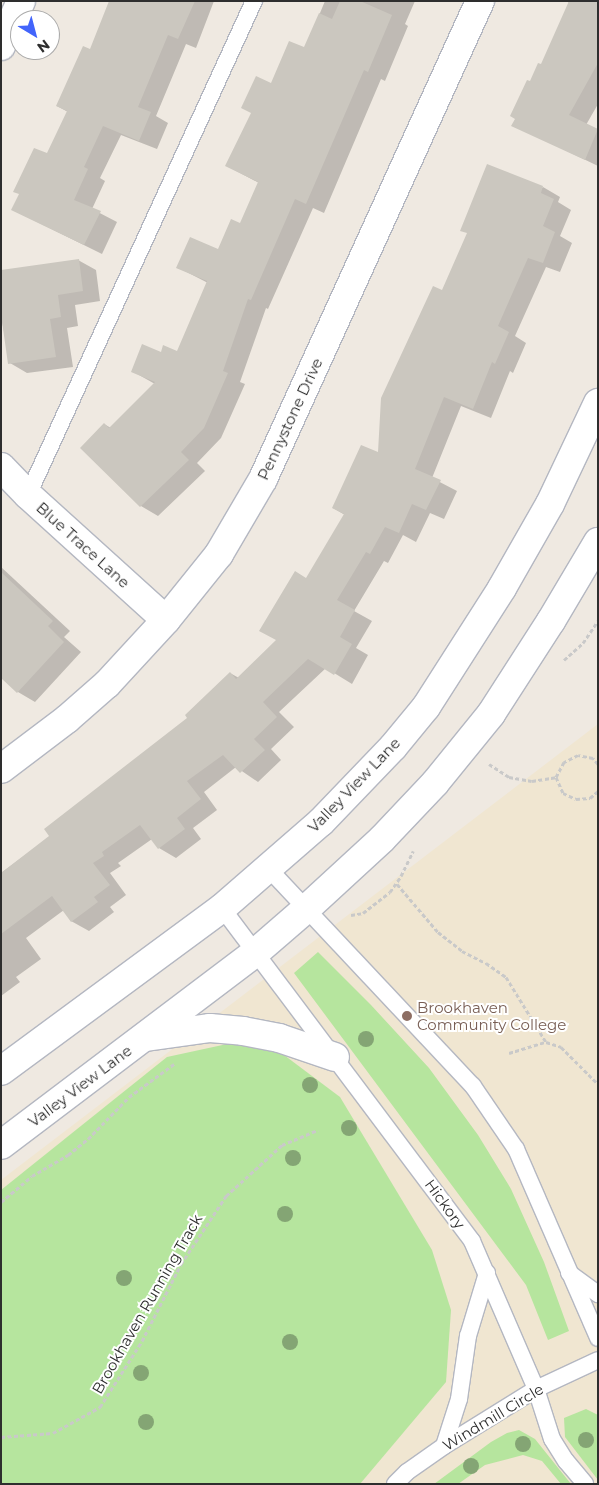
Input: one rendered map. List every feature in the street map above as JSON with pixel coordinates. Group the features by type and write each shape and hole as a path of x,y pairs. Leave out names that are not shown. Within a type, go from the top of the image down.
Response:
{"main road":[{"path":"1,46 21,1"},
{"name":"Pennystone Drive","path":"1,769 67,719 107,684 166,620 219,554 263,480 480,1"},
{"name":"Valley View Lane","path":"1,1071 222,908 320,822 357,785 426,707 502,588 535,529 598,403"},
{"name":"Blue Trace Lane","path":"1,467 28,495 166,620"},
{"name":"Valley View Lane","path":"4,1138 144,1037 255,952 306,910 382,838 435,783 491,714 551,621 598,542"},
{"path":"144,1037 210,1028 242,1031 279,1038 335,1057"}],"lane":[{"path":"28,495 254,1"},
{"path":"268,868 473,1086 516,1149 598,1338"},
{"name":"Hickory","path":"222,908 472,1241 488,1273 536,1389 552,1439 566,1461 586,1484"},
{"path":"569,1272 598,1294"},
{"path":"444,1446 459,1399 468,1336 488,1273"},
{"name":"Windmill Circle","path":"395,1484 407,1472 444,1446 536,1389 598,1360"}],"path":[{"path":"556,777 564,762 578,756 593,758 598,764"},
{"path":"489,764 509,777 532,781 556,777"},
{"path":"556,777 563,793 576,799 590,798 598,791"},
{"path":"397,884 438,932 462,950 506,977 546,1042"},
{"path":"509,1053 546,1042 561,1046 598,1084"},
{"path":"1,1202 32,1176 68,1155 130,1097 178,1062"},
{"name":"Brookhaven Running Track","path":"1,1437 53,1433 100,1407 142,1341 181,1264 226,1196 282,1144 318,1130"}],"shaded area":[{"name":"Brookhaven Community College","path":"598,724 598,1484 1,1484 1,1180"}],"green space":[{"path":"318,952 371,1005 429,1068 478,1135 511,1189 544,1262 569,1331 548,1340 526,1285 294,973"},
{"path":"260,1037 340,1097 432,1250 451,1310 446,1382 360,1484 1,1484 1,1190 167,1057"},
{"path":"586,1409 598,1415 598,1480 565,1437 564,1418"},
{"path":"519,1430 535,1439 571,1484 561,1484 542,1461 523,1455 485,1465 458,1484 434,1484 491,1442 507,1433"}],"building":[{"path":"109,1 195,1 178,39 168,35 138,107 151,112 139,141 103,126 84,167 88,169 74,200 101,211 84,245 11,210 19,194 13,192 34,148 47,153 67,111 56,106 83,46 90,49"},
{"path":"340,1 360,1 392,15 368,72 364,70 306,204 295,199 251,300 248,299 223,371 228,373 204,428 181,452 189,460 140,507 80,448 104,423 109,428 155,382 131,372 142,344 161,352 163,345 177,351 207,281 176,268 190,237 218,249 231,219 240,223 258,182 225,166 251,113 241,108 256,76 271,83 289,41 304,47 319,13 332,19"},
{"path":"569,1 598,1 598,63 569,115 598,129 585,160 511,126 515,119 510,116 527,80 530,81 538,63 541,64"},
{"path":"487,164 543,186 541,193 554,199 543,226 555,232 543,263 528,258 498,326 509,332 495,364 492,362 473,409 444,397 415,469 441,480 426,510 412,504 399,533 385,527 370,554 366,552 337,600 355,610 340,637 352,644 334,675 308,659 263,702 277,717 254,739 265,750 240,773 223,755 187,781 201,799 177,818 185,829 158,849 140,825 102,852 104,856 93,863 110,885 94,897 98,902 71,922 52,896 1,934 1,873 49,836 44,829 187,718 185,715 230,672 236,679 276,640 259,631 295,571 306,578 344,514 332,508 361,445 378,452 381,398 433,286 442,290 467,233 460,231"},
{"path":"79,259 83,291 58,295 61,317 50,319 56,357 8,364 1,314 1,270"},
{"path":"1,572 53,621 48,626 64,642 17,693 1,678"}],"place":[{"name":"Brookhaven Community College","path":"407,1016"}]}
